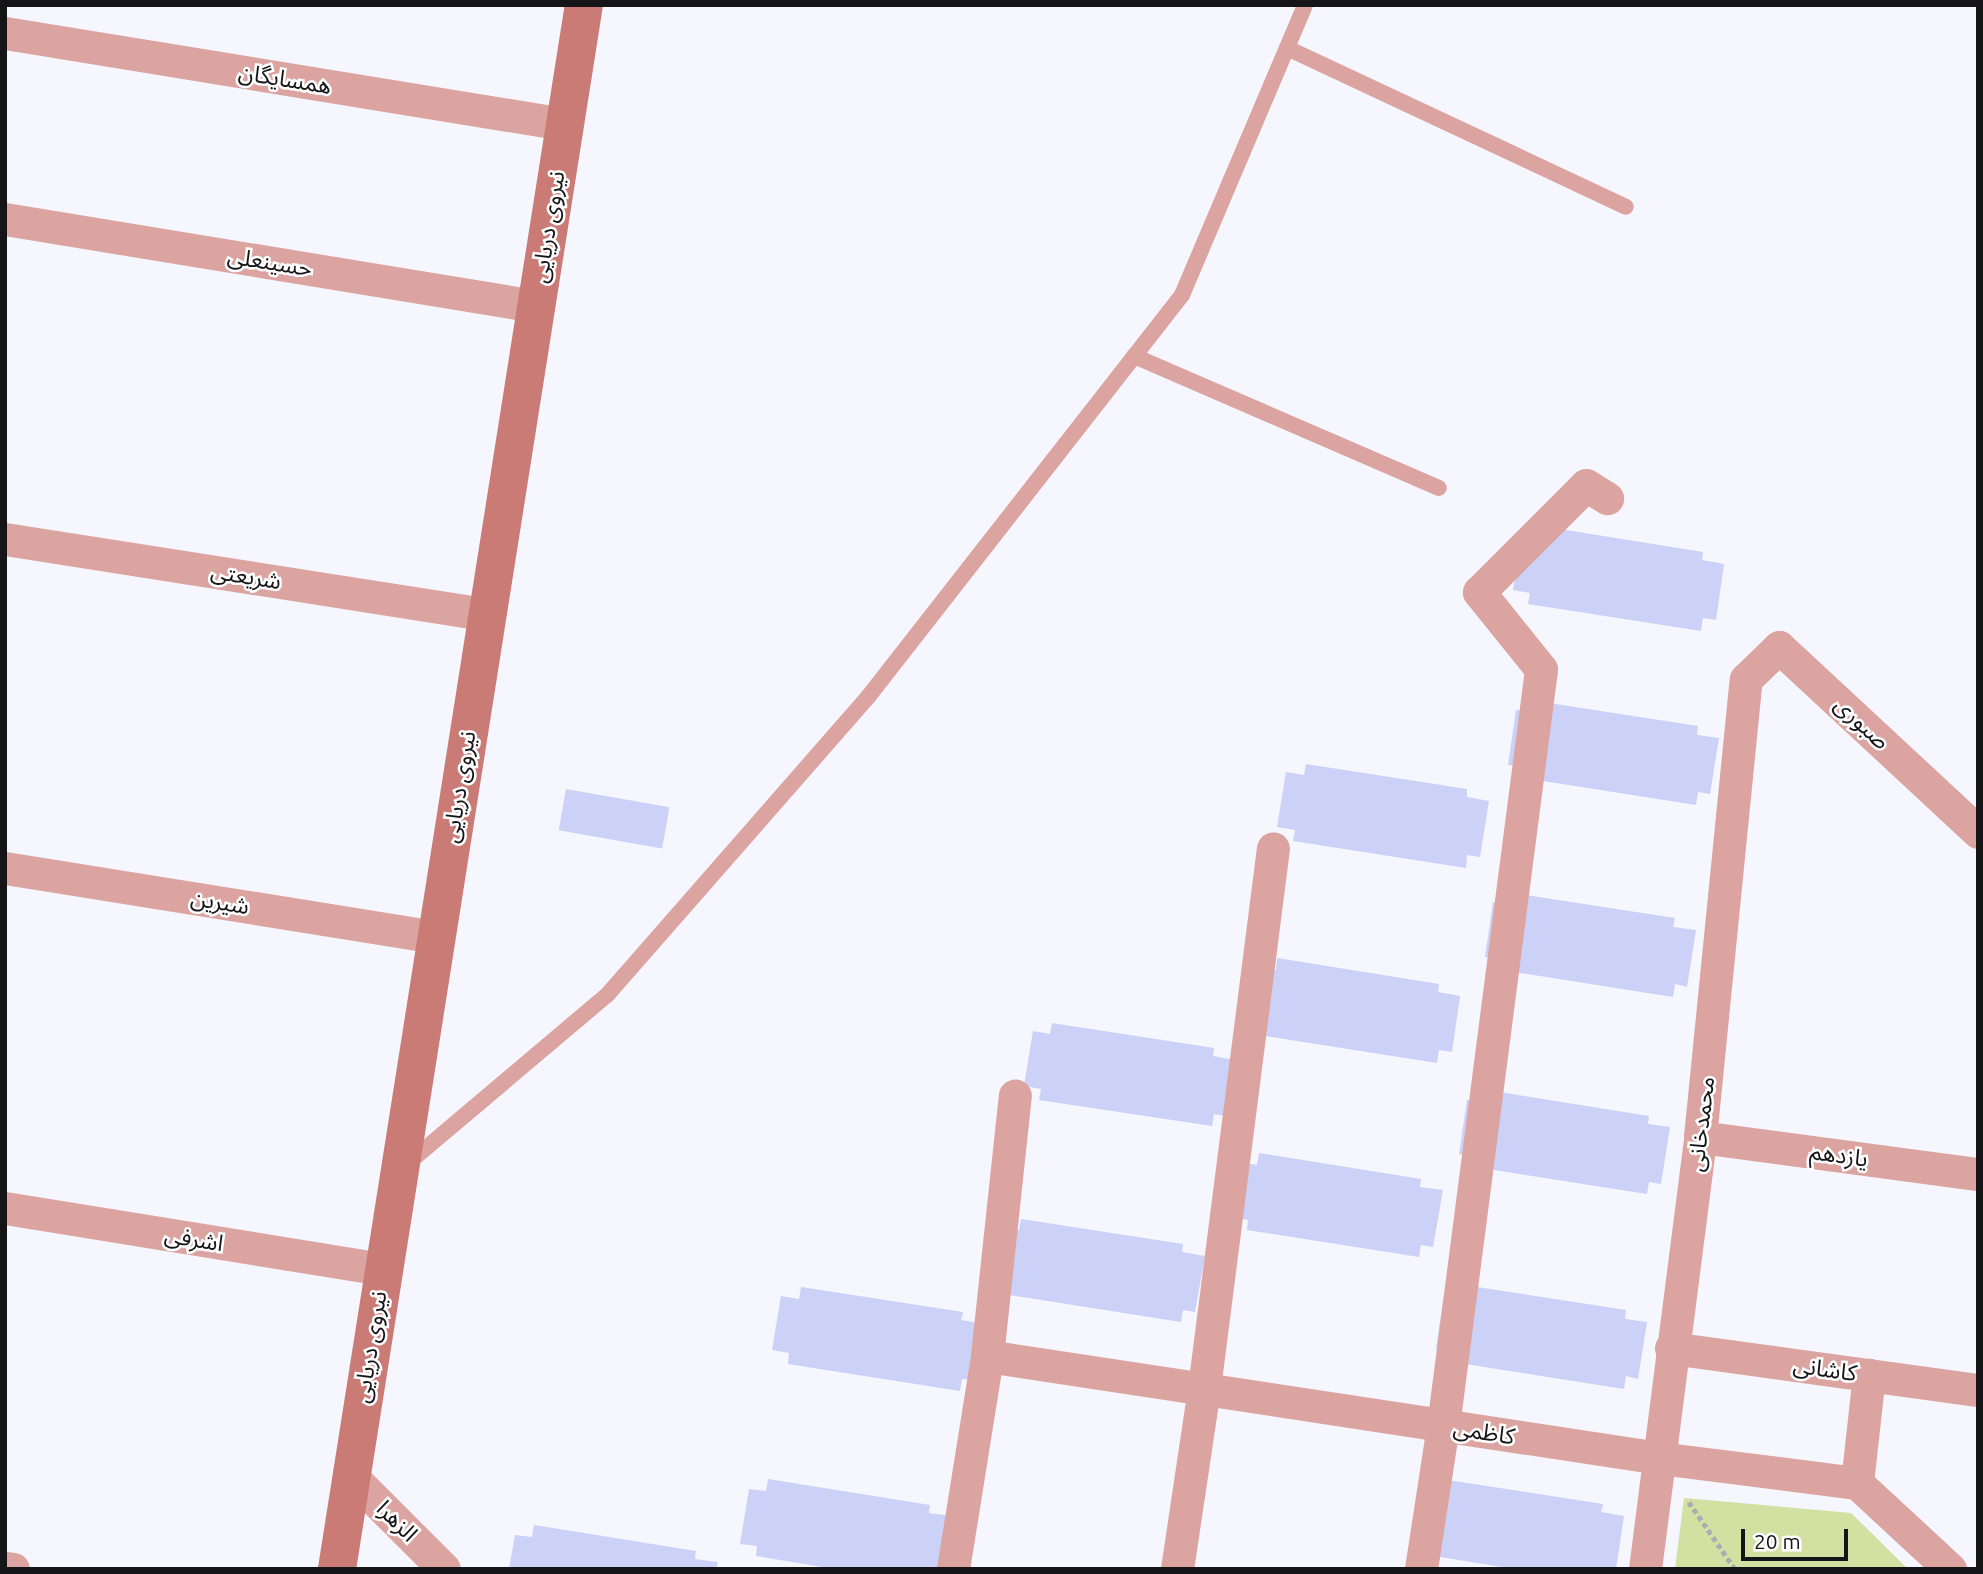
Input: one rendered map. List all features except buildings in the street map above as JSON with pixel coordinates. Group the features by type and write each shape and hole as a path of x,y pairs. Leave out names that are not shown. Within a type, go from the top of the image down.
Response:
{"main road":[{"name":"نیروی دریایی","path":"337,1569 349,1474 584,5"}],"street":[{"name":"همسایگان","path":"5,33 564,124"},
{"name":"حسینعلی","path":"5,219 535,306"},
{"path":"1421,1569 1443,1426 1541,670 1479,592 1587,485 1607,498"},
{"name":"شریعتی","path":"5,539 486,614"},
{"name":"صبوری","path":"1746,679 1779,646 1978,832"},
{"name":"محمدخانی","path":"1645,1569 1671,1348 1700,1137 1746,679"},
{"path":"1177,1569 1204,1388 1273,848"},
{"name":"شیرین","path":"5,868 435,937"},
{"path":"953,1569 987,1356 1015,1096"},
{"name":"یازدهم","path":"1700,1137 1978,1174"},
{"name":"اشرفی","path":"5,1208 382,1269"},
{"name":"کاشانی","path":"1671,1348 1978,1390"},
{"name":"کاظمی","path":"987,1356 1659,1458 1857,1483"},
{"path":"1869,1375 1857,1483 1950,1569"},
{"name":"الزهرا","path":"349,1474 444,1569"},
{"path":"5,1567 13,1569"}],"lane":[{"path":"397,1173 608,994 868,697 1134,356 1181,295 1305,5"},
{"path":"1287,48 1626,207"},
{"path":"1134,356 1439,488"}],"path":[{"path":"1659,1458 1735,1569"}],"green space":[{"path":"1684,1498 1851,1513 1908,1569 1675,1569"}]}
